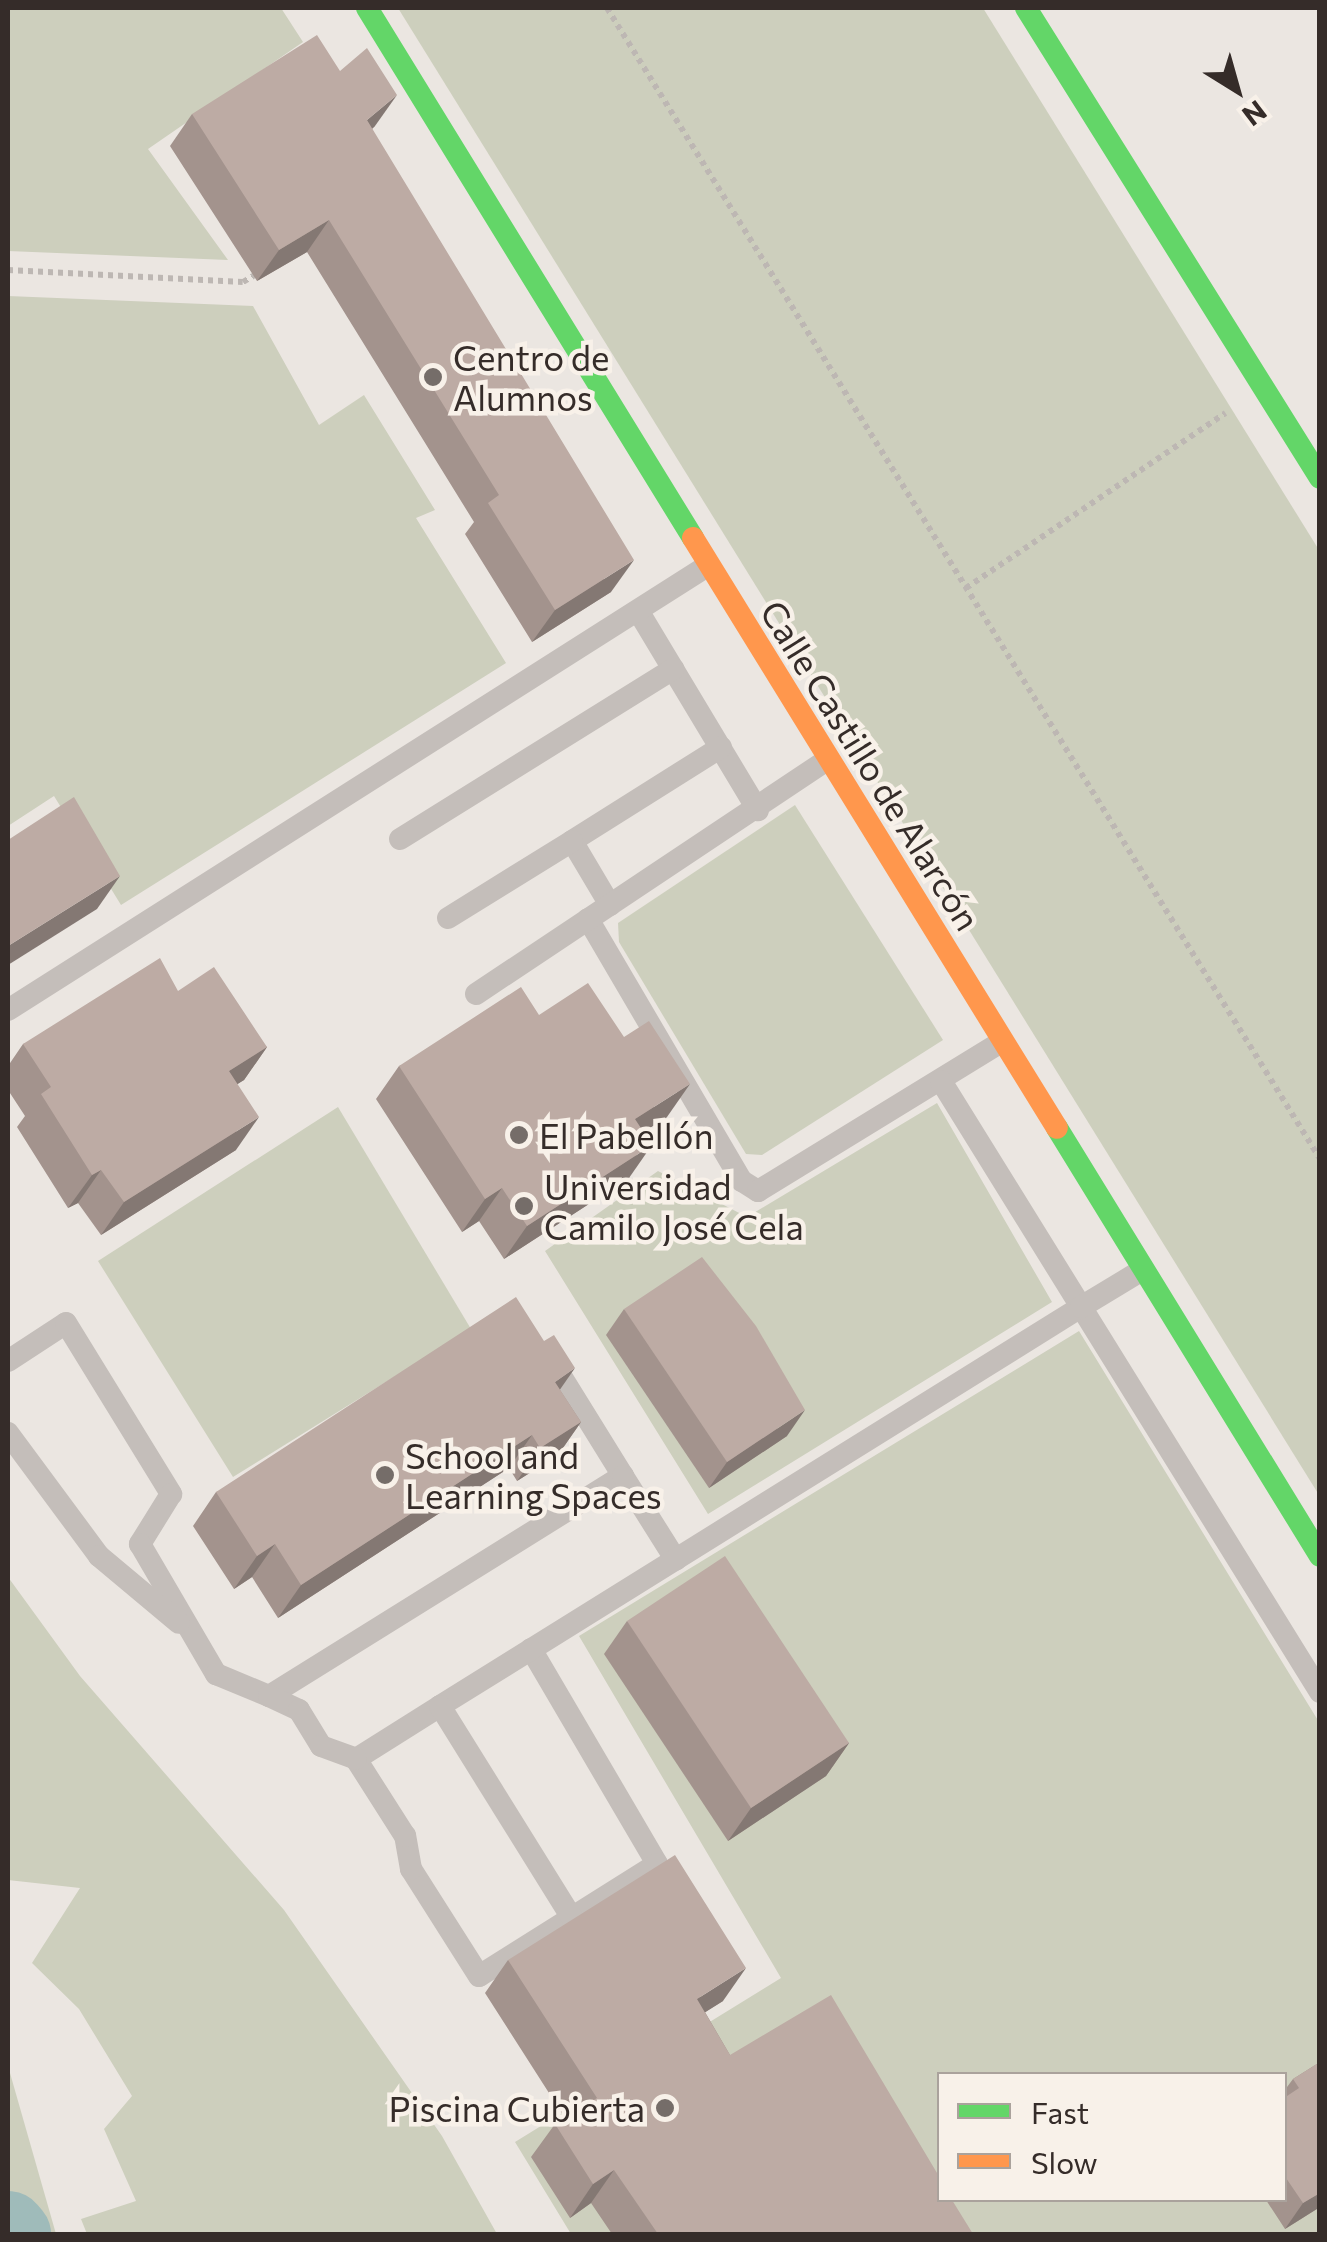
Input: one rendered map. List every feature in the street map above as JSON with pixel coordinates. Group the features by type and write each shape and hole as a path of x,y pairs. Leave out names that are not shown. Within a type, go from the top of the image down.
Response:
{"street":[{"name":"Calle Castillo de Alarcón","path":"367,8 707,566 1320,1556"},
{"path":"1026,8 1320,478"}],"lane":[{"path":"8,1010 640,614 707,566"},
{"path":"640,614 758,810"},
{"path":"400,839 673,669"},
{"path":"448,918 720,747"},
{"path":"476,994 758,810 827,760"},
{"path":"572,841 610,905"},
{"path":"588,919 742,1181 758,1191 1002,1042"},
{"path":"941,1081 1320,1692"},
{"path":"356,1758 1142,1270"},
{"path":"8,1361 66,1323 170,1494 140,1544 216,1674 299,1710 321,1746 356,1758 406,1836 410,1869 478,1976 657,1864 530,1649"},
{"path":"543,1346 676,1560"},
{"path":"8,1434 100,1556 193,1635"},
{"path":"269,1696 623,1476"},
{"path":"440,1706 572,1918"}],"path":[{"path":"607,8 1320,1158"},
{"path":"8,270 243,282 274,263"},
{"path":"966,588 1263,387"}],"green space":[{"path":"8,8 281,8 303,42 148,149 228,260 8,251"},
{"path":"398,8 983,8 1319,550 1319,1495"},
{"path":"8,296 253,306 319,425 364,395 435,510 416,518 506,663 121,905 54,796 8,826"},
{"path":"795,805 943,1040 762,1155 746,1154 619,942 618,923"},
{"path":"937,1103 1052,1302 708,1514 545,1251 658,1171 747,1217"},
{"path":"338,1107 471,1329 233,1477 98,1261"},
{"path":"1079,1331 1319,1722 1319,2234 571,2234 515,2142 781,1978 579,1636"},
{"path":"8,1577 80,1676 284,1910 442,2136 497,2234 87,2234 81,2219 136,2201 104,2129 132,2096 79,2009 32,1963 80,1888 8,1880"},
{"path":"8,2066 56,2234 8,2234"}],"building":[{"path":"317,35 340,71 367,48 397,95 367,120 634,560 555,610 488,503 499,495 329,220 279,250 192,114"},
{"path":"74,797 120,876 8,946 8,840"},
{"path":"160,958 178,991 214,967 267,1047 229,1071 259,1117 124,1202 101,1170 92,1175 41,1094 51,1087 23,1044"},
{"name":"El Pabellón","path":"588,983 624,1037 649,1021 690,1084 635,1119 652,1145 527,1226 502,1188 485,1199 399,1066 521,987 539,1015"},
{"path":"702,1257 756,1326 805,1410 727,1462 624,1309"},
{"name":"School and Learning Spaces","path":"516,1297 544,1341 554,1335 575,1368 555,1382 581,1422 540,1448 532,1435 301,1585 275,1544 257,1556 216,1492"},
{"path":"725,1556 849,1743 751,1808 627,1621"},
{"path":"675,1855 746,1968 697,1999 730,2055 831,1995 937,2173 937,2202 953,2202 973,2234 658,2234 614,2170 593,2184 555,2124 597,2098 508,1960"},
{"path":"1320,2062 1320,2193 1303,2203 1287,2179 1287,2096 1299,2088 1293,2079"}],"waterway":[{"path":"8,2228 13,2234"}],"traffic: fast":[{"path":"367,8 693,538"},
{"path":"1026,8 1320,478"},
{"path":"1057,1128 1320,1556"}],"traffic: slow":[{"path":"693,538 1057,1128"}],"place":[{"name":"Centro de Alumnos","path":"433,377"},
{"name":"El Pabellón","path":"519,1135"},
{"name":"Universidad Camilo José Cela","path":"524,1206"},
{"name":"School and Learning Spaces","path":"385,1475"},
{"name":"Piscina Cubierta","path":"665,2108"}]}
